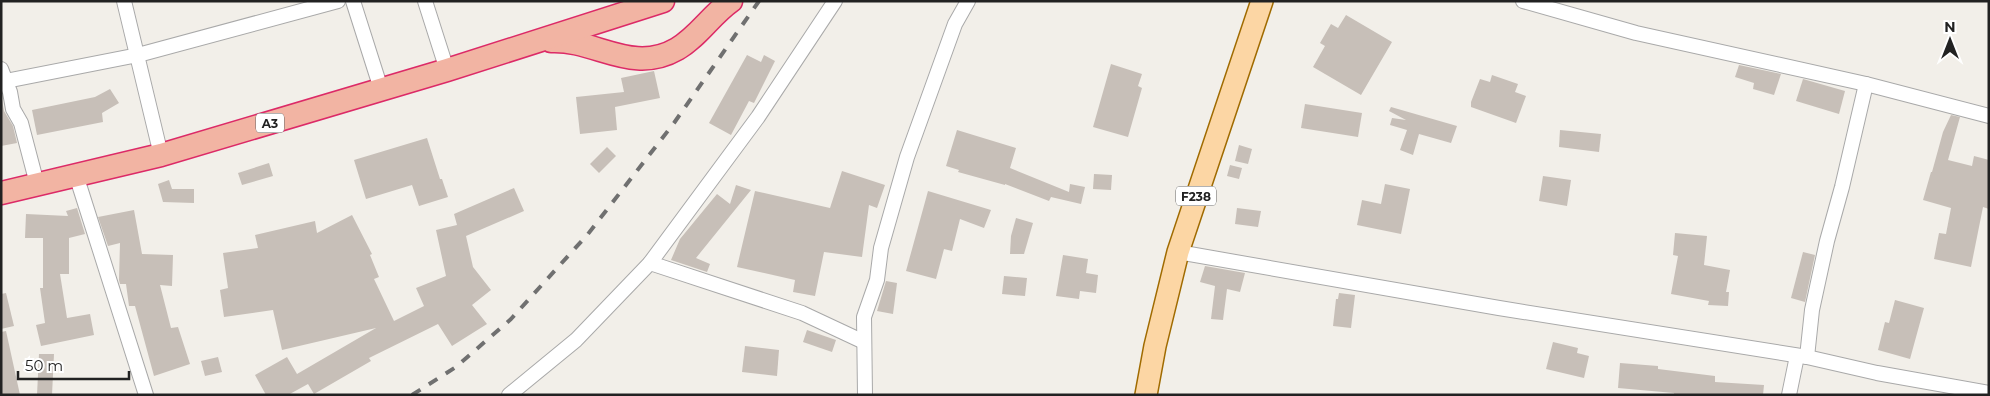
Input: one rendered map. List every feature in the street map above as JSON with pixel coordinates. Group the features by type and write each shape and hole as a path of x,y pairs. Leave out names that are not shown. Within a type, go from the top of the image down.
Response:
{"highway":[{"name":"A3","path":"1,193 161,155 447,70 663,1"},
{"name":"A3","path":"535,42 558,41 580,43 626,58 640,59 658,56 676,50 692,39 719,9 731,1"}],"main road":[{"name":"F238","path":"1146,395 1155,346 1178,252 1262,1"}],"street":[{"path":"124,1 161,155"},
{"path":"37,184 20,123 13,109 10,92 3,77 138,55 338,1"},
{"path":"353,1 381,90"},
{"path":"425,1 447,70"},
{"path":"509,395 576,340 650,262 758,118 835,1"},
{"path":"866,395 864,317 877,280 882,248 907,157 954,24 968,1"},
{"path":"1523,1 1542,4 1636,33 1866,84 1989,116"},
{"path":"1789,395 1802,356 1866,84"},
{"path":"76,175 146,395"},
{"path":"1178,252 1500,308 1802,356 1877,374 1989,393"},
{"path":"650,262 802,313 864,342"}],"building":[{"path":"1346,15 1392,42 1361,95 1313,67 1325,46 1320,43 1331,24 1338,28"},
{"path":"747,55 761,62 764,55 775,61 754,103 749,101 731,135 709,123"},
{"path":"1111,64 1142,74 1138,86 1142,88 1128,137 1093,127"},
{"path":"1739,65 1781,74 1774,95 1753,89 1754,83 1735,77"},
{"path":"654,71 660,98 615,107 617,130 580,134 576,97 624,92 621,78"},
{"path":"1492,75 1518,84 1515,92 1526,96 1516,123 1471,107 1471,102 1480,79 1490,82"},
{"path":"1803,79 1845,91 1839,114 1796,101"},
{"path":"110,89 119,103 102,113 103,122 37,135 32,110 95,97"},
{"path":"1,94 4,111 13,126 17,143 1,146"},
{"path":"1305,104 1362,113 1358,137 1301,128"},
{"path":"1391,107 1457,126 1451,143 1419,134 1413,155 1400,150 1407,130 1390,125 1392,118 1406,120 1389,111"},
{"path":"1951,115 1960,117 1948,160 1972,166 1974,156 1989,160 1989,209 1983,207 1971,267 1934,259 1939,233 1946,234 1951,208 1923,200 1943,132"},
{"path":"957,130 1016,148 1010,168 1069,192 1070,184 1085,187 1081,204 1051,197 1049,201 1005,184 958,172 959,170 946,166"},
{"path":"1560,130 1601,134 1599,152 1559,147"},
{"path":"427,138 440,179 442,179 448,197 419,206 412,185 366,199 354,160"},
{"path":"1239,145 1252,149 1248,164 1235,161"},
{"path":"607,147 616,156 599,173 590,164"},
{"path":"269,163 273,176 242,185 238,173"},
{"path":"1230,165 1242,168 1239,179 1227,176"},
{"path":"842,171 885,185 877,208 869,205 862,257 824,252 815,296 793,292 795,280 737,267 755,191 830,208"},
{"path":"1094,174 1112,175 1111,190 1093,189"},
{"path":"1543,176 1571,180 1567,206 1539,201"},
{"path":"169,180 172,189 194,189 194,203 163,202 158,184"},
{"path":"1385,184 1410,189 1401,234 1357,225 1362,200 1381,204"},
{"path":"736,185 751,190 696,258 710,264 707,272 671,260 680,239 717,194 730,204"},
{"path":"514,188 524,211 466,236 473,267 491,290 472,305 487,324 452,346 438,324 369,358 371,361 314,394 308,384 288,395 266,395 255,375 287,357 297,374 376,328 282,350 273,310 224,317 220,290 228,288 223,253 258,248 255,235 315,221 317,233 352,215 372,254 370,255 379,277 374,279 394,321 424,306 416,288 446,276 436,230 457,225 454,214"},
{"path":"928,191 991,210 984,228 960,219 952,251 944,249 936,279 906,271"},
{"path":"77,208 85,234 69,238 69,274 60,274 67,318 90,314 94,335 41,346 36,325 45,323 40,288 43,288 43,238 25,238 26,214 68,216 66,211"},
{"path":"1237,208 1261,211 1258,227 1235,224"},
{"path":"134,210 142,254 173,255 172,286 160,285 171,328 178,327 190,364 154,376 135,306 129,306 126,284 120,284 120,243 108,246 98,217"},
{"path":"1016,218 1033,223 1024,254 1010,254 1011,236"},
{"path":"1675,233 1707,236 1704,265 1730,270 1726,292 1729,292 1728,306 1708,305 1709,301 1671,294 1678,256 1673,255"},
{"path":"1803,252 1815,255 1805,302 1791,298"},
{"path":"1063,255 1088,259 1086,273 1098,275 1096,293 1080,291 1079,299 1056,296"},
{"path":"1205,266 1245,273 1240,292 1227,289 1223,320 1211,319 1215,286 1200,282"},
{"path":"1004,276 1027,278 1025,296 1002,294"},
{"path":"886,281 897,283 893,314 877,311"},
{"path":"6,293 14,326 1,329 1,294"},
{"path":"1339,293 1355,295 1351,328 1333,326 1336,299 1338,299"},
{"path":"1895,300 1924,308 1910,359 1878,350 1885,322 1889,323"},
{"path":"807,330 836,340 832,352 803,342"},
{"path":"6,331 20,395 1,395 1,332"},
{"path":"1553,342 1578,348 1577,353 1589,356 1584,378 1546,369"},
{"path":"745,346 779,350 777,376 742,372"},
{"path":"39,354 54,354 52,395 37,395"},
{"path":"218,357 222,372 205,376 201,361"},
{"path":"1620,363 1658,366 1658,369 1715,376 1715,382 1764,385 1763,395 1674,395 1674,393 1618,388"}],"railway":[{"path":"412,395 456,367 511,319 588,234 674,123 759,1"}]}
